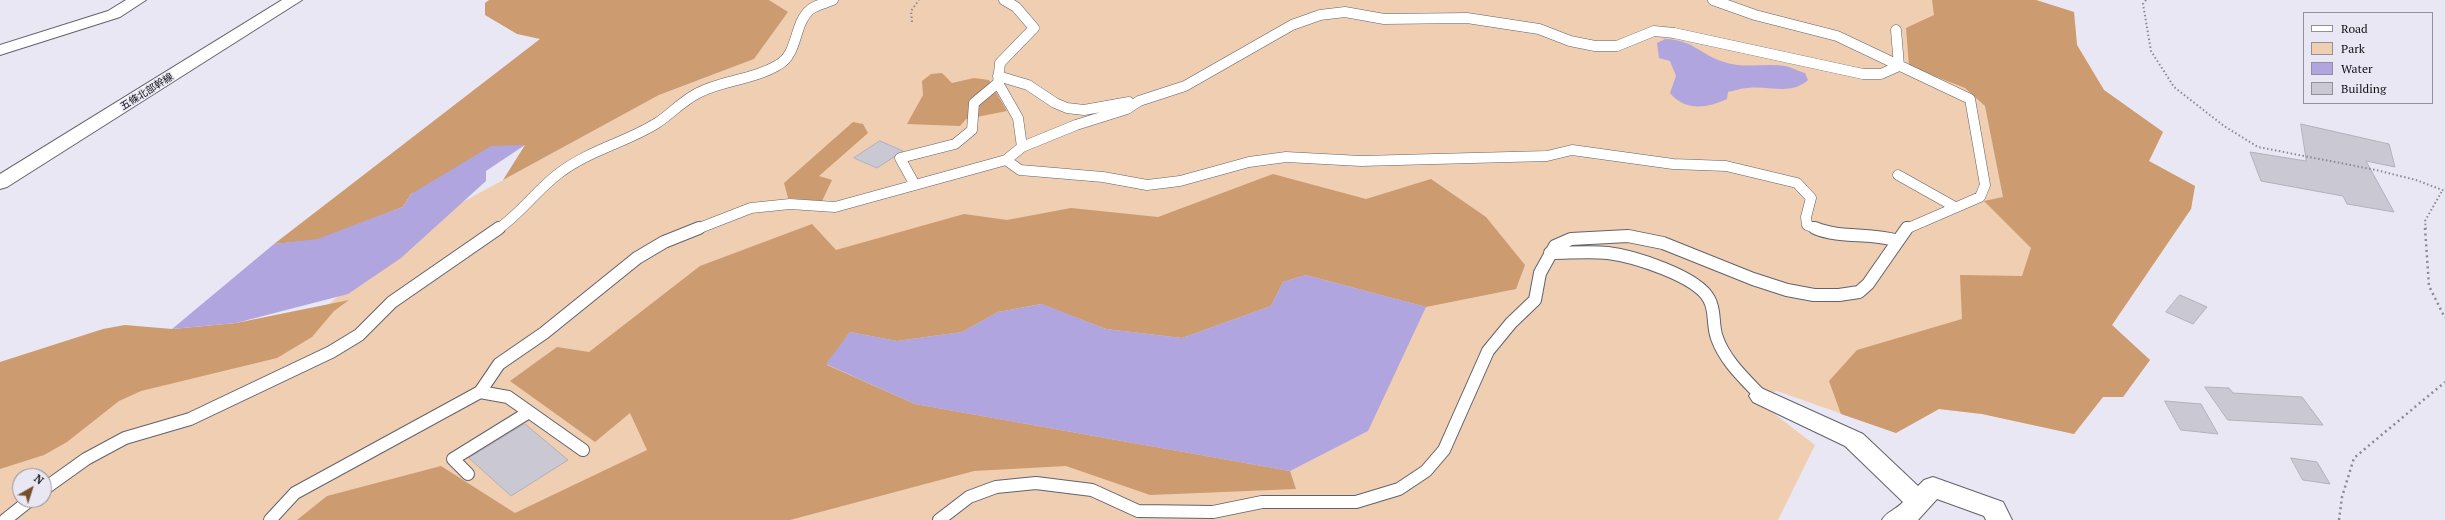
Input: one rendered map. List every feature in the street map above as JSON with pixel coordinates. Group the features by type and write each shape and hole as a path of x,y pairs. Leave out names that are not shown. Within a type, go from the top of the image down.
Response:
{"street":[{"path":"0,50 114,14 138,0"},
{"name":"五條北部幹線","path":"0,183 294,0"},
{"path":"1762,396 1854,440 1919,502"},
{"path":"1895,520 1907,514 1933,486 1994,509 1999,520"}],"lane":[{"path":"52,483 86,459 124,438 190,419 331,352 359,335 392,302 511,220 532,197 558,174 594,151 657,123 682,102 700,92 759,74 779,65 788,56 805,16 811,9 834,0"},
{"path":"1004,0 1016,7 1034,28 1000,63 998,80 1018,118 1022,147"},
{"path":"938,520 969,497 990,489 1036,483 1092,490 1138,511 1213,512 1262,502 1356,502 1399,488 1426,471 1444,450 1488,351 1510,323 1535,300 1540,274 1555,246 1571,239 1628,236 1663,243 1753,279 1787,290 1814,295 1859,292 1868,284 1907,228 1980,197 1985,185 1970,100 1946,84 1899,66 1859,45 1834,36 1730,8 1713,0"},
{"path":"998,80 1028,85 1055,103 1067,108 1084,110 1139,100 1185,86 1292,25 1320,15 1345,12 1384,19 1412,17 1467,18 1539,29 1570,41 1595,46 1617,46 1654,30 1863,74 1881,74 1899,66"},
{"path":"1896,30 1899,66"},
{"path":"915,185 900,158 955,144 972,130 974,103 998,80"},
{"path":"270,520 295,493 480,392 499,364 544,333 637,258 664,242 751,208 790,204 835,207 1006,160 1022,147 1076,125 1127,109 1139,100"},
{"path":"1006,160 1020,170 1103,177 1147,185 1180,181 1249,162 1286,157 1361,162 1547,156 1572,150 1673,164 1726,166 1797,183 1811,198 1806,218 1807,225 1822,232 1883,235 1898,241"},
{"path":"1898,175 1955,207"},
{"path":"1550,253 1608,254 1635,259 1679,277 1705,293 1715,312 1716,338 1731,364 1762,396"},
{"path":"480,392 508,396 583,450"},
{"path":"468,474 453,459 530,412"},
{"path":"5,520 20,508"}],"path":[{"path":"912,22 912,11 920,0"},
{"path":"2146,0 2143,4 2150,51 2174,87 2258,147 2376,170 2416,180 2444,191 2426,221 2429,286 2445,318"},
{"path":"2339,520 2342,497 2354,458 2445,382"}],"green space":[{"path":"769,0 2036,0 2074,12 2077,45 2104,90 2163,132 2149,161 2195,186 2191,209 2112,325 2150,360 2123,397 2103,397 2074,434 1982,414 1939,409 1896,433 1777,391 1755,399 1815,445 1778,520 0,520 0,449 105,380 304,326 417,227 659,95 754,59 787,13"}],"shaded area":[{"path":"489,0 769,0 788,12 754,59 659,95 503,180 525,145 411,194 403,207 317,240 274,244 540,39 517,34 485,15 485,3"},
{"path":"1932,0 2036,0 2074,12 2077,45 2104,90 2163,132 2149,161 2195,186 2191,209 2112,325 2150,360 2123,397 2103,397 2074,434 1982,414 1939,409 1896,433 1841,414 1829,381 1857,350 1962,319 1960,275 2022,276 2031,248 1984,201 2003,197 1985,106 1965,88 1909,66 1906,28 1934,15"},
{"path":"942,73 952,83 974,78 989,80 1007,111 966,119 960,126 907,124 923,95 922,81 931,74"},
{"path":"853,122 863,124 868,133 819,176 832,180 822,201 788,198 784,183"},
{"path":"1273,174 1366,199 1431,179 1486,217 1525,265 1516,289 1426,307 1306,275 1283,282 1271,306 1182,338 1106,329 1041,304 998,312 962,332 897,341 850,332 827,365 915,404 1290,471 1296,489 1150,495 1066,466 974,471 790,520 297,520 327,496 441,466 515,513 647,450 630,413 595,442 510,381 557,347 589,352 700,266 812,224 836,250 964,214 1007,220 1071,208 1158,217"},
{"path":"349,300 334,311 312,337 277,358 141,391 119,401 67,442 44,455 0,469 0,362 103,329 125,325 172,329 236,323"}],"water":[{"path":"1665,39 1683,42 1715,59 1731,64 1746,66 1777,65 1787,67 1805,73 1808,80 1794,88 1787,89 1755,87 1740,89 1728,92 1727,99 1712,105 1690,106 1676,99 1670,93 1676,76 1670,61 1659,58 1657,43"},
{"path":"525,145 486,171 486,181 401,258 348,294 236,323 172,329 274,244 317,239 403,207 411,194 491,146"},
{"path":"1306,275 1426,307 1368,431 1290,471 915,404 826,364 850,332 897,341 962,332 998,312 1042,304 1106,329 1182,338 1271,306 1283,282"}],"building":[{"path":"2301,124 2389,144 2395,167 2366,161 2394,212 2347,204 2343,196 2261,181 2250,152 2306,161"},
{"path":"880,141 903,151 877,168 854,158"},
{"path":"2180,295 2207,307 2193,324 2166,312"},
{"path":"2205,387 2229,388 2233,393 2302,397 2323,425 2228,420"},
{"path":"2165,401 2201,404 2218,434 2181,430"},
{"path":"525,424 568,460 511,496 469,458"},
{"path":"2291,458 2317,462 2330,484 2303,480"}]}
